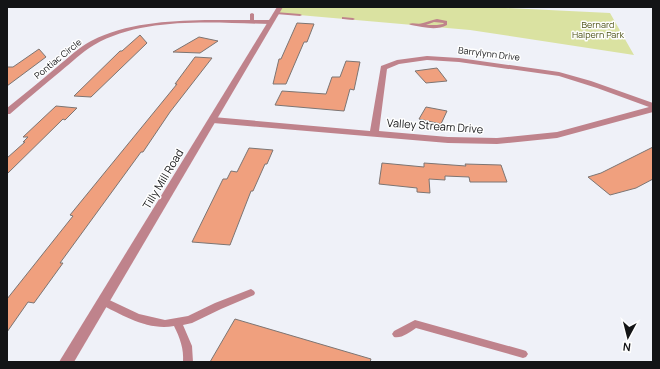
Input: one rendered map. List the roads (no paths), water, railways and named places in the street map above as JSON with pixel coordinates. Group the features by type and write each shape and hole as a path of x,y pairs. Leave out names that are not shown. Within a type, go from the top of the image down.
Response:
{"street":[{"name":"Tilly Mill Road","path":"66,362 278,10"},
{"name":"Pontiac Circle","path":"7,112 82,49 98,40 118,32 139,27 163,24 270,22"},
{"name":"Barrylynn Drive","path":"374,133 384,68 391,64 412,60 450,60 551,72 574,78 653,108"},
{"name":"Valley Stream Drive","path":"213,120 448,140 497,141 557,135 653,108"}],"lane":[{"path":"278,10 300,15"},
{"path":"252,14 252,22"},
{"path":"343,18 353,19"},
{"path":"411,24 423,25"},
{"path":"104,301 137,318 164,324 189,320 218,306 251,293"},
{"path":"176,322 185,336 189,354 188,362"},
{"path":"396,334 415,324 523,354"}],"park label":[{"name":"Bernard Halpern Park","path":"598,30"}]}
